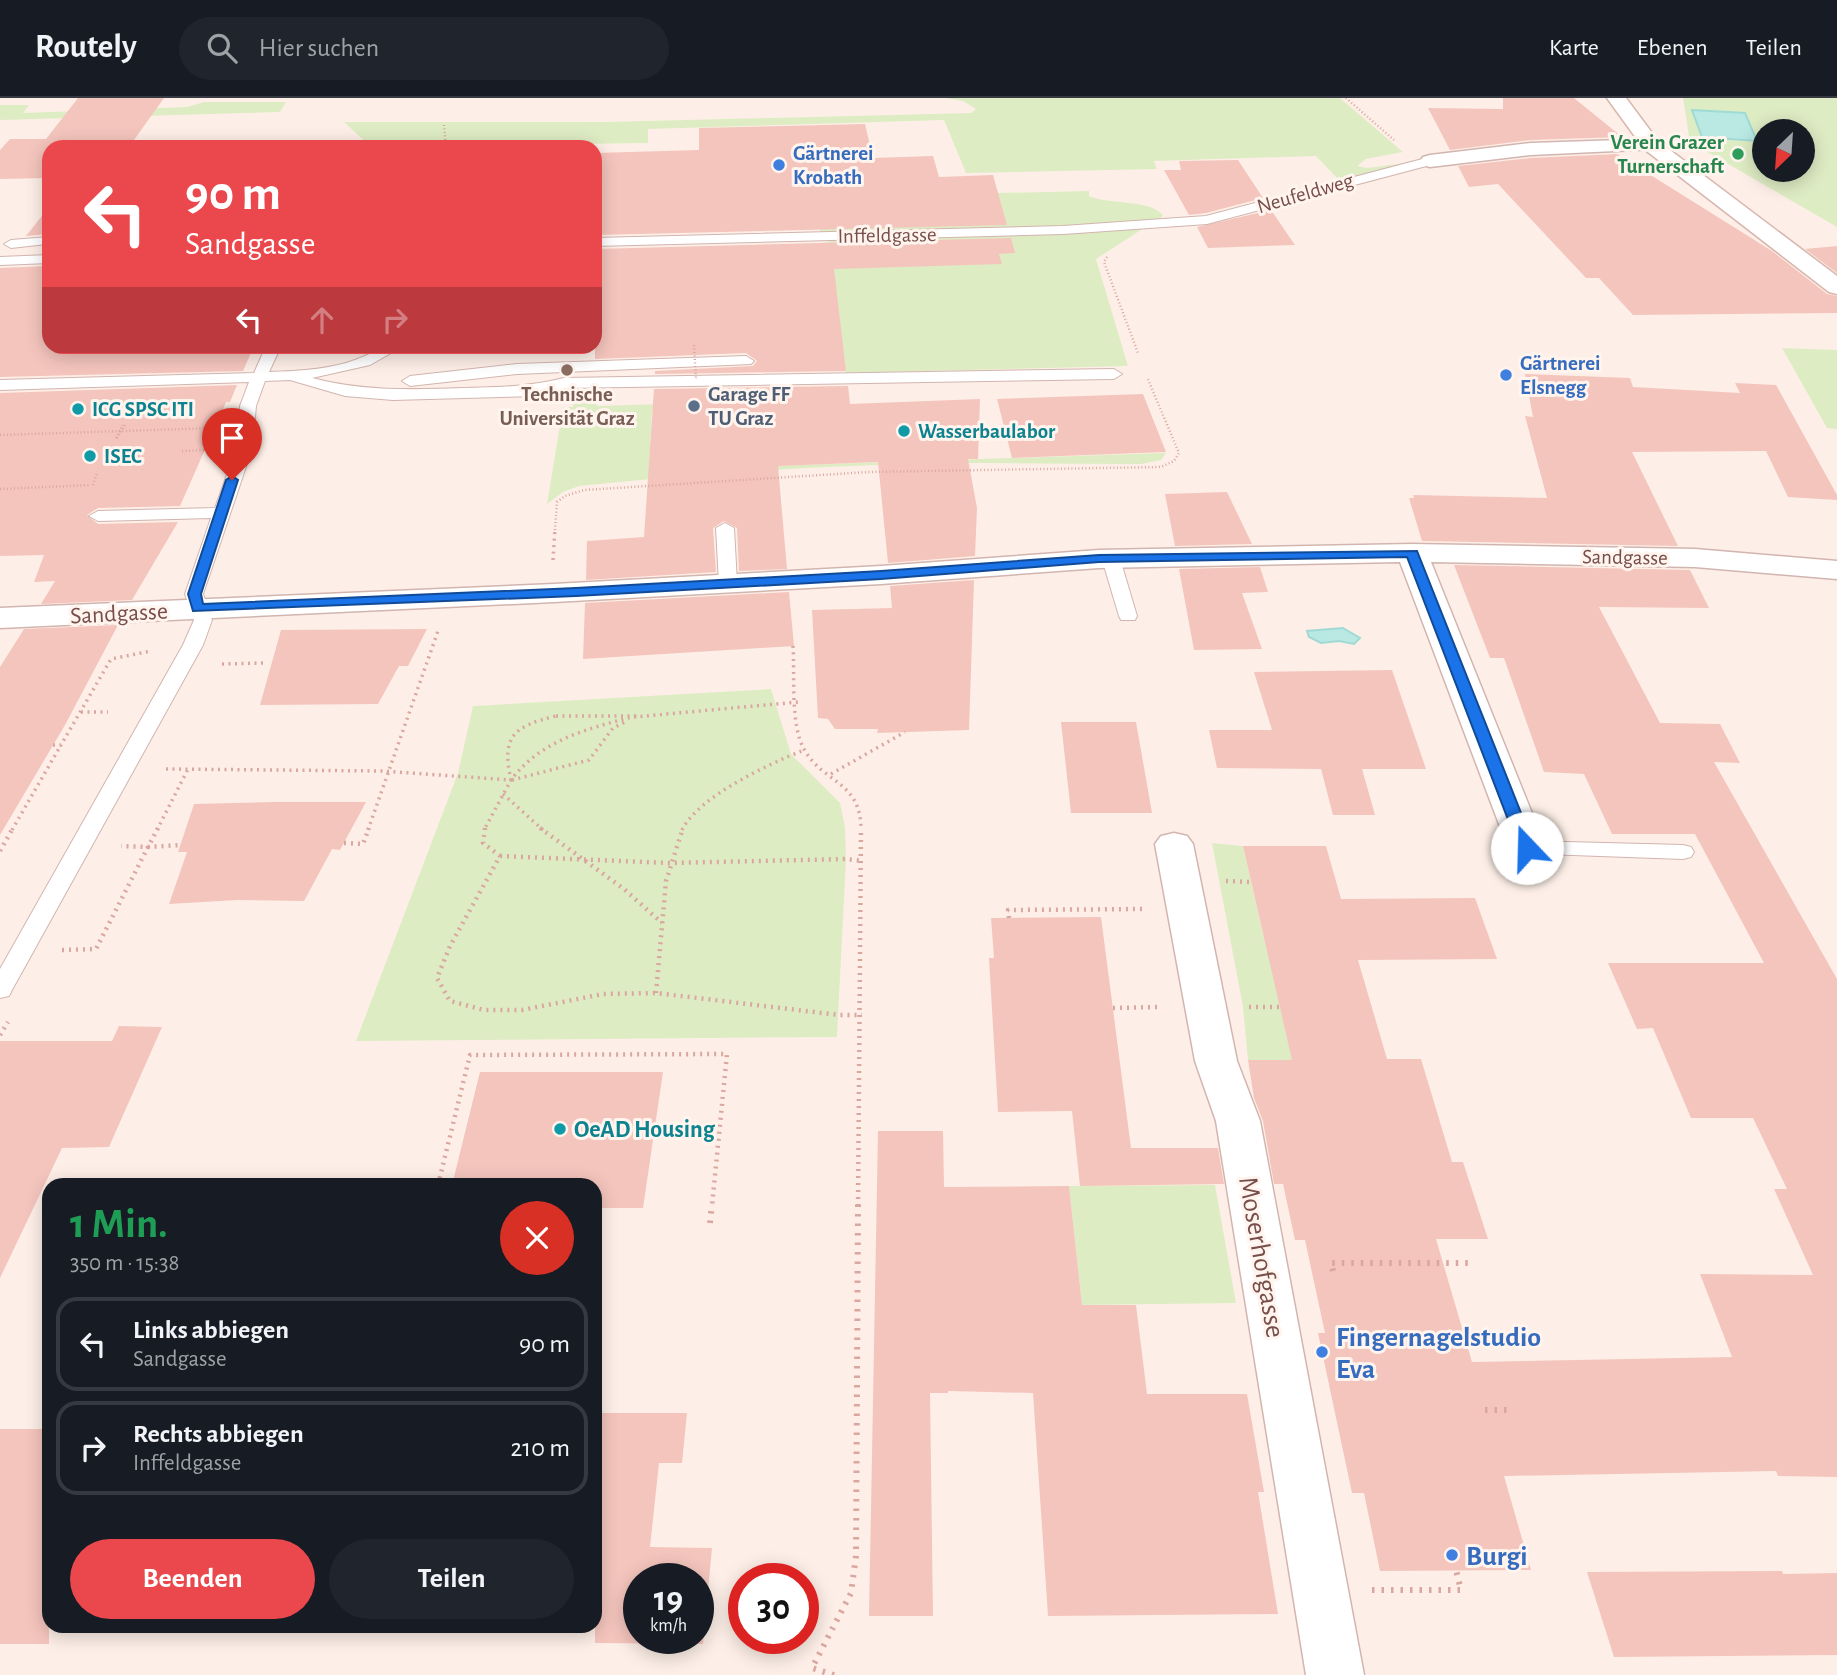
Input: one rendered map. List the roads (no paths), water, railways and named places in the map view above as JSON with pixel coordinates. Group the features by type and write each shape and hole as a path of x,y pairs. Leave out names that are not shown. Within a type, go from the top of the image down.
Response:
{"street":[{"path":"1616,98 1651,145 1837,287"},
{"name":"Neufeldweg","path":"1430,160 1531,149 1651,145"},
{"path":"1412,553 1527,848"},
{"name":"Sandgasse","path":"0,618 554,593 1111,559 1412,553 1695,558 1837,570"},
{"name":"Moserhofgasse","path":"1174,844 1216,1060 1238,1121 1335,1675"}],"lane":[{"name":"Neufeldweg","path":"1179,221 1207,220 1430,160"},
{"name":"Inffeldgasse","path":"602,242 1063,230 1179,221"},
{"path":"9,244 42,241"},
{"path":"0,261 42,259"},
{"path":"0,990 193,645 203,620 194,594 244,449 248,406 270,354"},
{"path":"0,385 294,376 374,359 382,354"},
{"path":"345,391 364,386 517,369 746,361"},
{"path":"294,376 345,391 393,395 536,391 564,383 1114,374"},
{"path":"98,516 221,513"},
{"path":"725,528 728,583"},
{"path":"1111,559 1128,616"},
{"path":"1527,848 1683,852"}],"water":[{"path":"1692,110 1745,113 1752,129 1752,141 1702,137"},
{"path":"1343,628 1360,638 1354,644 1339,641 1321,643 1309,637 1307,631"}],"place":[{"name":"Verein Grazer Turnerschaft","path":"1738,154"},
{"name":"Gärtnerei Krobath","path":"779,165"},
{"name":"Technische Universität Graz","path":"567,370"},
{"name":"Gärtnerei Elsnegg","path":"1506,375"},
{"name":"Garage FF TU Graz","path":"694,406"},
{"name":"ICG SPSC ITI","path":"78,409"},
{"name":"Wasserbaulabor","path":"904,431"},
{"name":"ISEC","path":"90,456"},
{"name":"OeAD Housing","path":"560,1129"},
{"name":"Fingernagelstudio Eva","path":"1322,1352"},
{"name":"Burgi","path":"1452,1555"}]}
